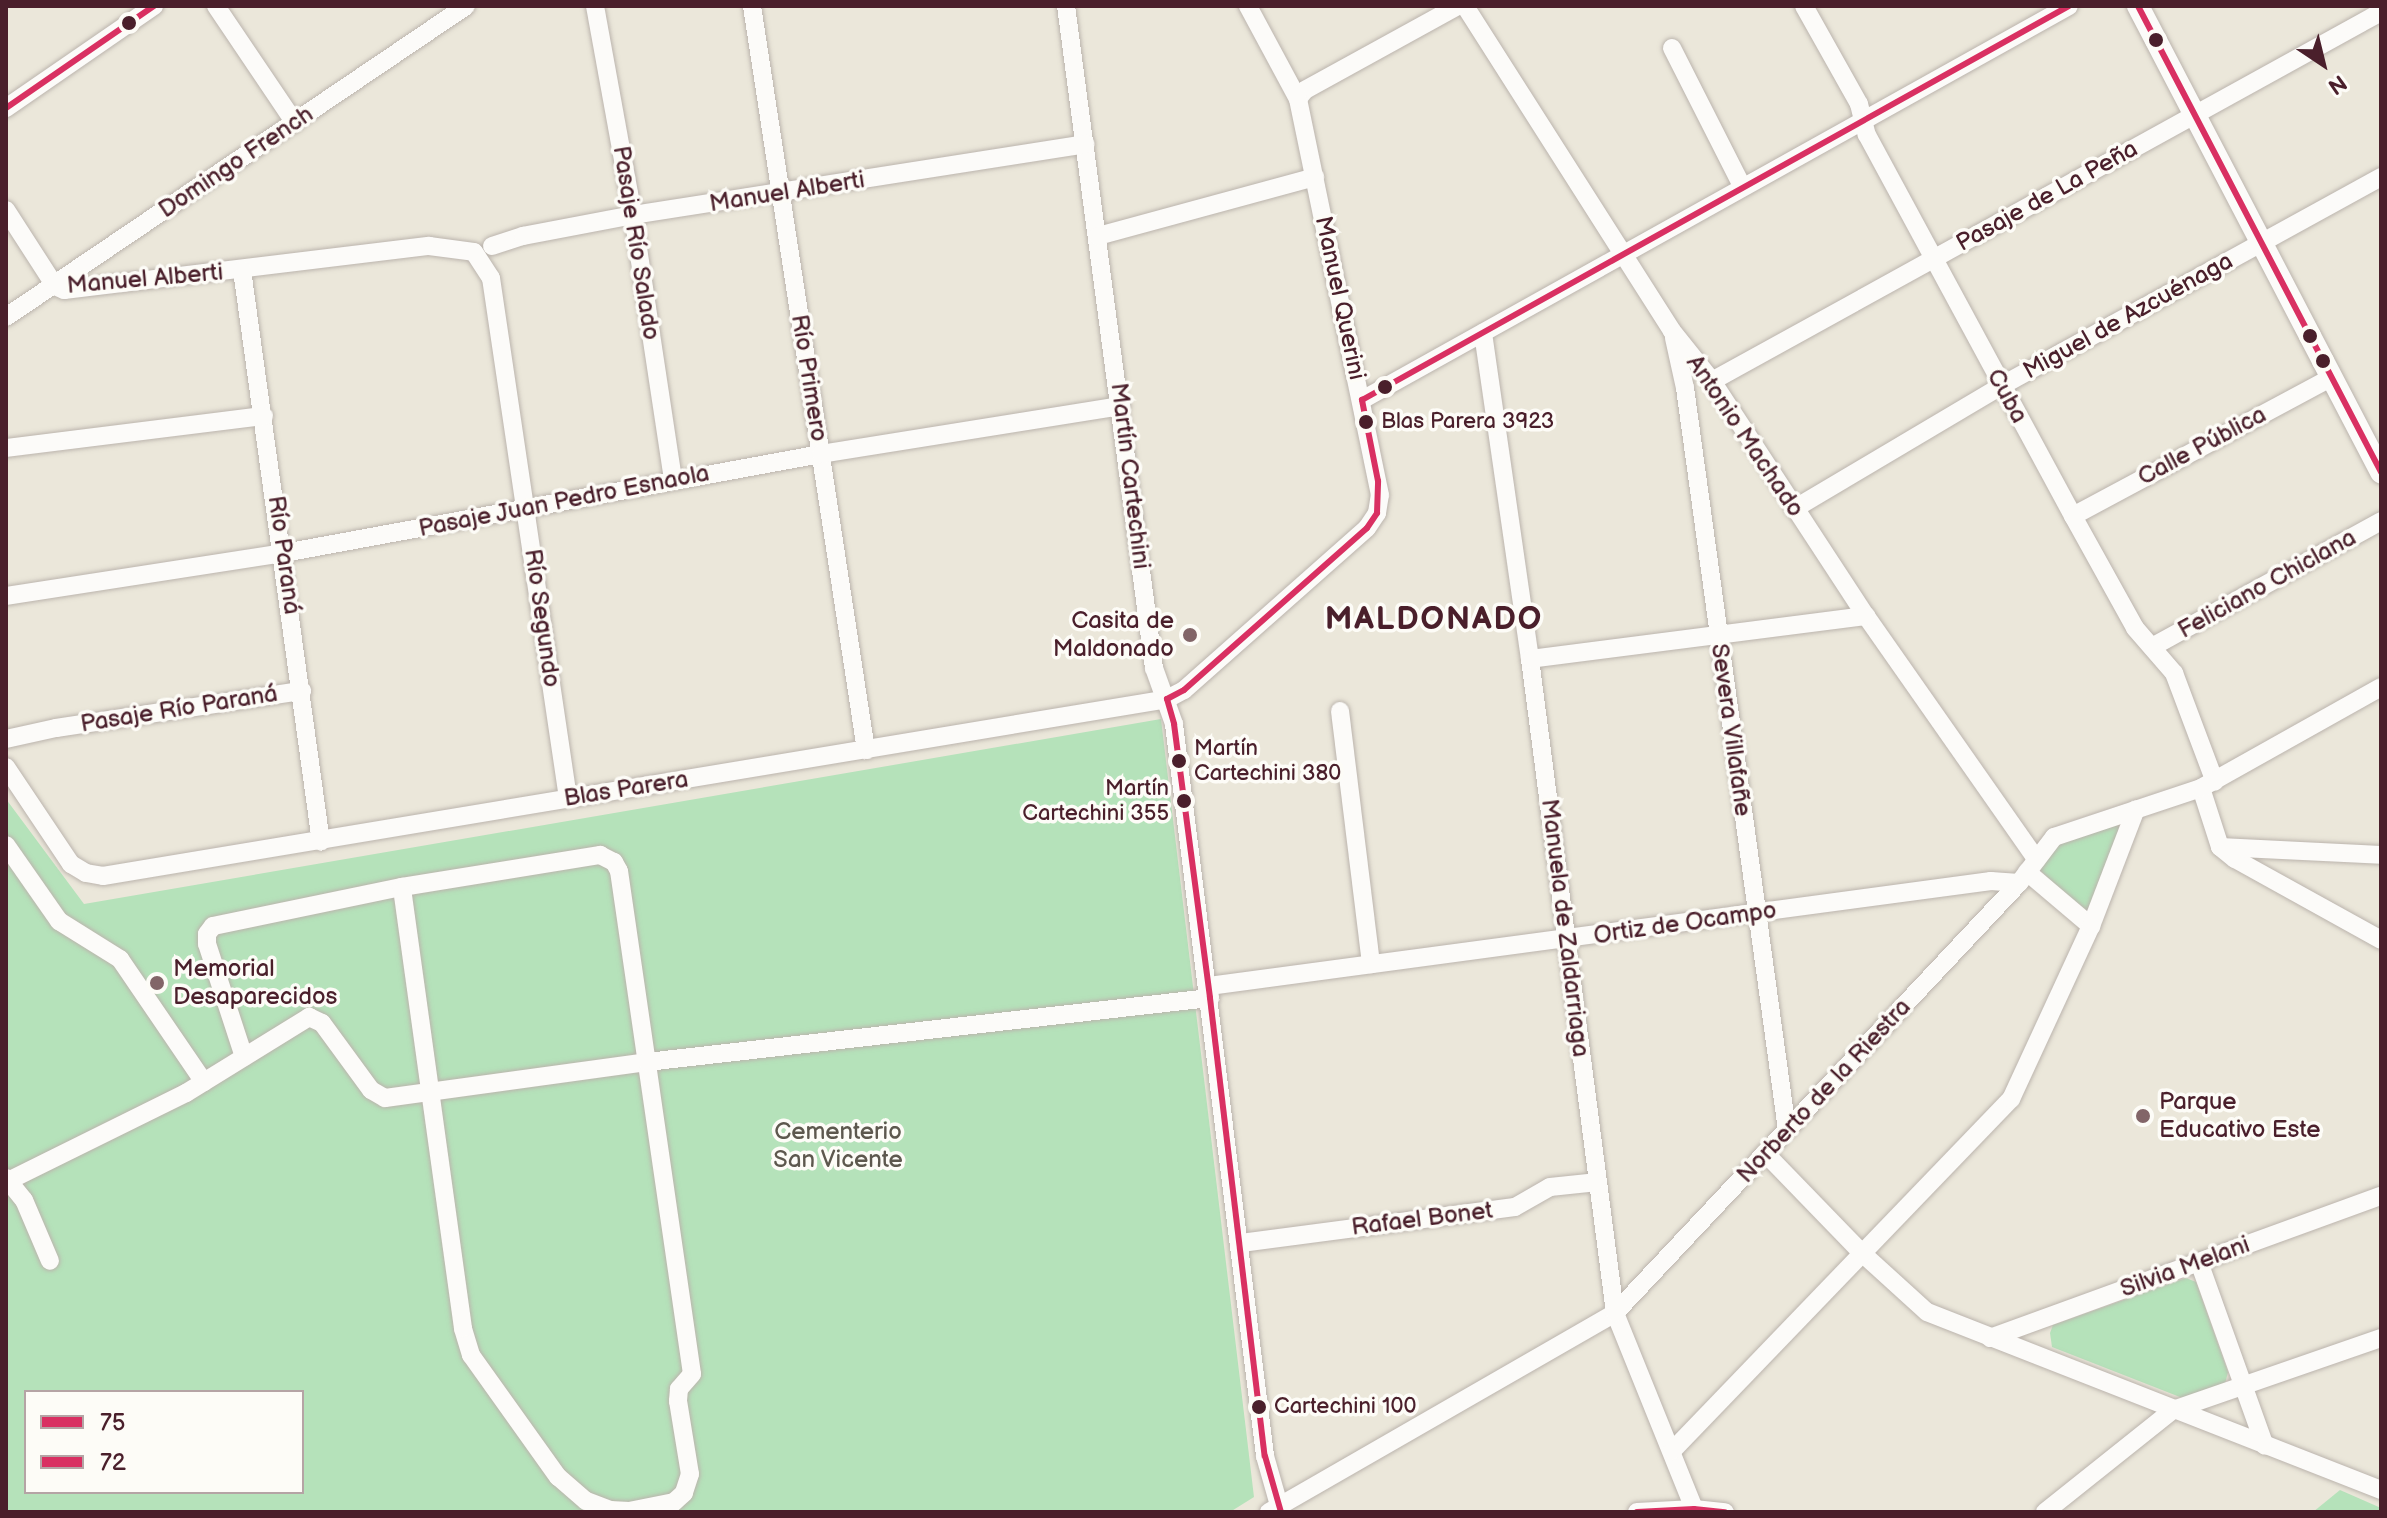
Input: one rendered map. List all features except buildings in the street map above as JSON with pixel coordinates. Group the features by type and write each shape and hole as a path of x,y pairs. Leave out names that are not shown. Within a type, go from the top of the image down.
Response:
{"street":[{"path":"6,108 154,6"},
{"path":"216,6 295,123"},
{"name":"Domingo French","path":"6,317 466,6"},
{"name":"Pasaje Río Salado","path":"595,6 633,215 673,480"},
{"name":"Río Primero","path":"752,6 866,750"},
{"name":"Martín Cartechini","path":"1066,6 1154,668 1174,724 1210,992 1265,1456 1276,1510"},
{"name":"Manuel Querini","path":"1167,699 1184,690 1344,548 1377,513 1380,495 1298,99 1248,6"},
{"path":"1298,99 1305,90 1458,6"},
{"name":"Antonio Machado","path":"1465,6 1672,331 1712,381 1866,616 2027,871 2091,926"},
{"name":"Cuba","path":"1804,6 1859,104 1863,122 2001,386 2135,628 2174,673 2208,785 2220,847"},
{"path":"1362,400 2069,6"},
{"path":"2138,6 2381,472"},
{"name":"Pasaje de La Peña","path":"1712,381 2381,12"},
{"path":"1672,48 1742,186"},
{"name":"Manuel Alberti","path":"55,286 64,290 429,246 483,249 633,215 1085,144"},
{"path":"1098,236 1315,177"},
{"name":"Miguel de Azcuénaga","path":"1794,509 2001,386 2381,177"},
{"path":"6,210 55,286"},
{"name":"Río Segundo","path":"483,249 491,278 568,798"},
{"name":"Río Paraná","path":"242,270 284,553 321,842"},
{"name":"Severa Villafañe","path":"1672,331 1685,388 1787,1130"},
{"name":"Manuela de Zaldarriaga","path":"1483,333 1530,659 1615,1313 1624,1343 1694,1509"},
{"name":"Calle Pública","path":"2073,516 2332,377"},
{"name":"Pasaje Juan Pedro Esnaola","path":"6,596 284,553 821,454 1121,406"},
{"path":"6,448 264,416"},
{"name":"Feliciano Chiclana","path":"2152,647 2381,521"},
{"path":"1530,659 1866,616"},
{"name":"Norberto de la Riestra","path":"1276,1510 1615,1313 2027,871 2054,837 2208,785 2381,687"},
{"name":"Pasaje Río Paraná","path":"6,739 56,728 302,691"},
{"name":"Blas Parera","path":"6,767 71,864 86,873 103,876 1167,699"},
{"path":"1340,711 1371,964"},
{"path":"1672,1451 2011,1099 2091,926 2136,809"},
{"path":"6,845 65,928 120,959 204,1082"},
{"path":"2220,847 2381,855"},
{"path":"2220,847 2235,859 2381,940"},
{"path":"50,1261 24,1200 7,1180 204,1082 244,1057 207,944 207,934 213,926 402,887 600,855 608,857 619,871 692,1374 679,1389 678,1401 689,1484 674,1502 629,1511 595,1505 570,1489 471,1355 463,1328 402,887"},
{"path":"6,879 17,862"},
{"name":"Ortiz de Ocampo","path":"244,1057 300,1020 317,1018 377,1096 432,1092 1210,992 1371,964 1991,881 2027,871"},
{"path":"1765,1153 1863,1254 1927,1312 2381,1490"},
{"name":"Rafael Bonet","path":"1241,1243 1515,1207 1550,1187 1598,1182"},
{"name":"Silvia Melani","path":"1990,1338 2381,1196"},
{"path":"2199,1262 2265,1446"},
{"path":"2045,1512 2173,1410 2381,1338"},
{"path":"1637,1512 1694,1509 1725,1512"}],"green space":[{"name":"Cementerio San Vicente","path":"1161,719 1254,1497 1230,1512 6,1512 6,799 84,904"},
{"path":"2130,817 2089,919 2039,869 2059,843"},
{"path":"2186,1278 2196,1282 2228,1372 2225,1384 2185,1399 2052,1347 2050,1333 2053,1325"},
{"path":"2340,1490 2381,1508 2381,1512 2313,1512"}],"transit line":[{"name":"72","path":"6,108 154,6"},
{"name":"75","path":"1362,400 2069,6"},
{"name":"75","path":"2138,6 2381,472"},
{"name":"75","path":"1167,699 1184,690 1367,528 1377,513 1378,481 1362,400"},
{"name":"75","path":"1167,699 1174,724 1210,998 1265,1456 1281,1512"},
{"name":"75","path":"1637,1512 1694,1509 1725,1512"}],"place":[{"name":"Blas Parera 3923","path":"1366,422"},
{"name":"Casita de Maldonado","path":"1190,635"},
{"name":"Martín Cartechini 380","path":"1179,761"},
{"name":"Martín Cartechini 355","path":"1184,801"},
{"name":"Memorial Desaparecidos","path":"157,983"},
{"name":"Parque Educativo Este","path":"2143,1116"},
{"name":"Cartechini 100","path":"1259,1407"}],"district":[{"name":"MALDONADO","path":"1434,620"}]}
